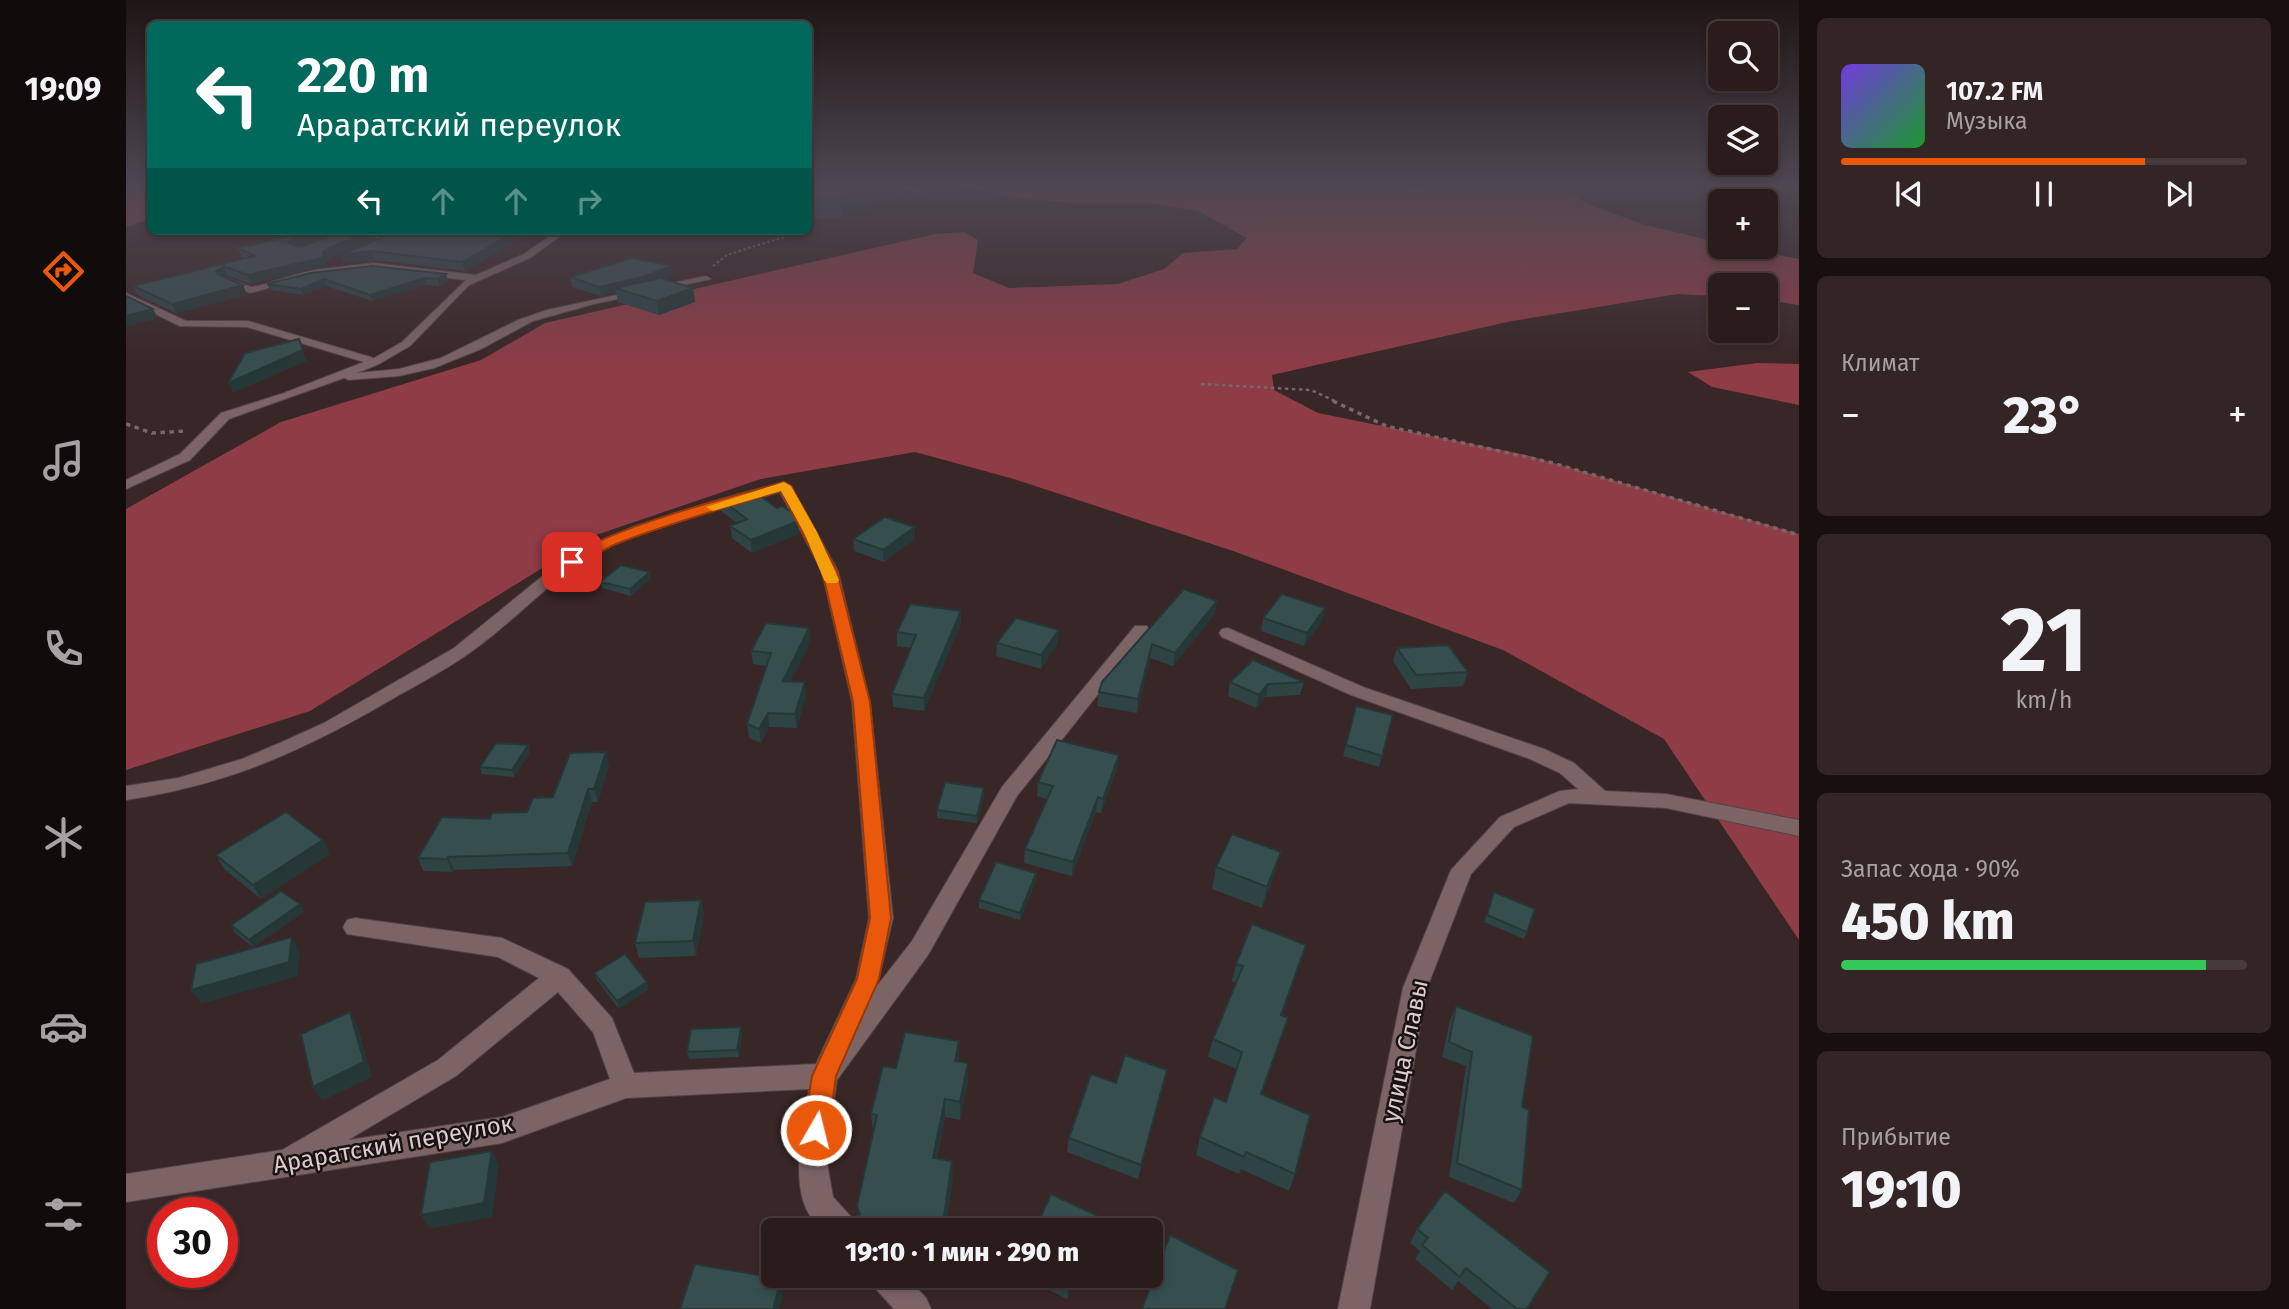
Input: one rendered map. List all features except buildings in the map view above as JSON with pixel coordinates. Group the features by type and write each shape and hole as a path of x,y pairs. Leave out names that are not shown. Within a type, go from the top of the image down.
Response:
{"street":[{"path":"363,251 375,246"},
{"path":"126,485 185,457 225,416 375,362 406,344 430,323 455,292 476,278 527,256 541,246"},
{"path":"331,271 332,264 338,260"},
{"path":"227,281 250,290 299,275 392,267 476,278"},
{"path":"339,377 397,375 421,370 465,353 507,329 544,314 706,279"},
{"path":"126,296 184,324 248,324 375,362"},
{"path":"126,793 178,785 249,764 289,747 331,727 460,652 551,577 594,548 641,529 784,486 830,571 862,702 881,918 868,979 824,1076 812,1157 820,1204 833,1218"},
{"path":"824,1076 920,948 1009,792 1141,630"},
{"path":"1228,634 1357,691 1537,754 1567,768 1599,797"},
{"name":"улица Славы","path":"1354,1309 1415,988 1462,870 1507,822 1567,796 1665,801 1799,828"},
{"path":"355,927 502,948 559,976 603,1026 626,1086"},
{"path":"283,1163 447,1068 559,976"},
{"name":"Араратский переулок","path":"126,1188 502,1130 626,1086 824,1076"},
{"path":"897,1288 915,1309"}],"path":[{"path":"706,279 718,261 727,255 755,246"},
{"path":"1201,384 1311,390 1386,426 1549,461 1799,535"},
{"path":"126,424 152,433 214,428"}],"shaded area":[{"path":"882,246 977,246 973,273 1009,288 1118,284 1164,269 1183,253 1237,249 1240,246 1708,246 1708,259 1778,259 1778,255 1799,259 1799,305 1778,302 1778,273 1708,273 1708,295 1678,294 1512,321 1272,375 1274,390 1318,413 1526,455 1799,534 1799,940 1664,739 1503,650 1233,551 1014,479 915,452 761,479 596,535 310,711 126,770 126,509 281,422 481,360 545,323"},
{"path":"1757,363 1799,364 1799,405 1712,387 1688,372"}],"slow traffic":[{"path":"713,507 784,486 811,532 832,580"}],"route":[{"path":"572,562 594,548 641,529 784,486 830,571 862,702 881,918 868,979 824,1076 816,1130"}]}
